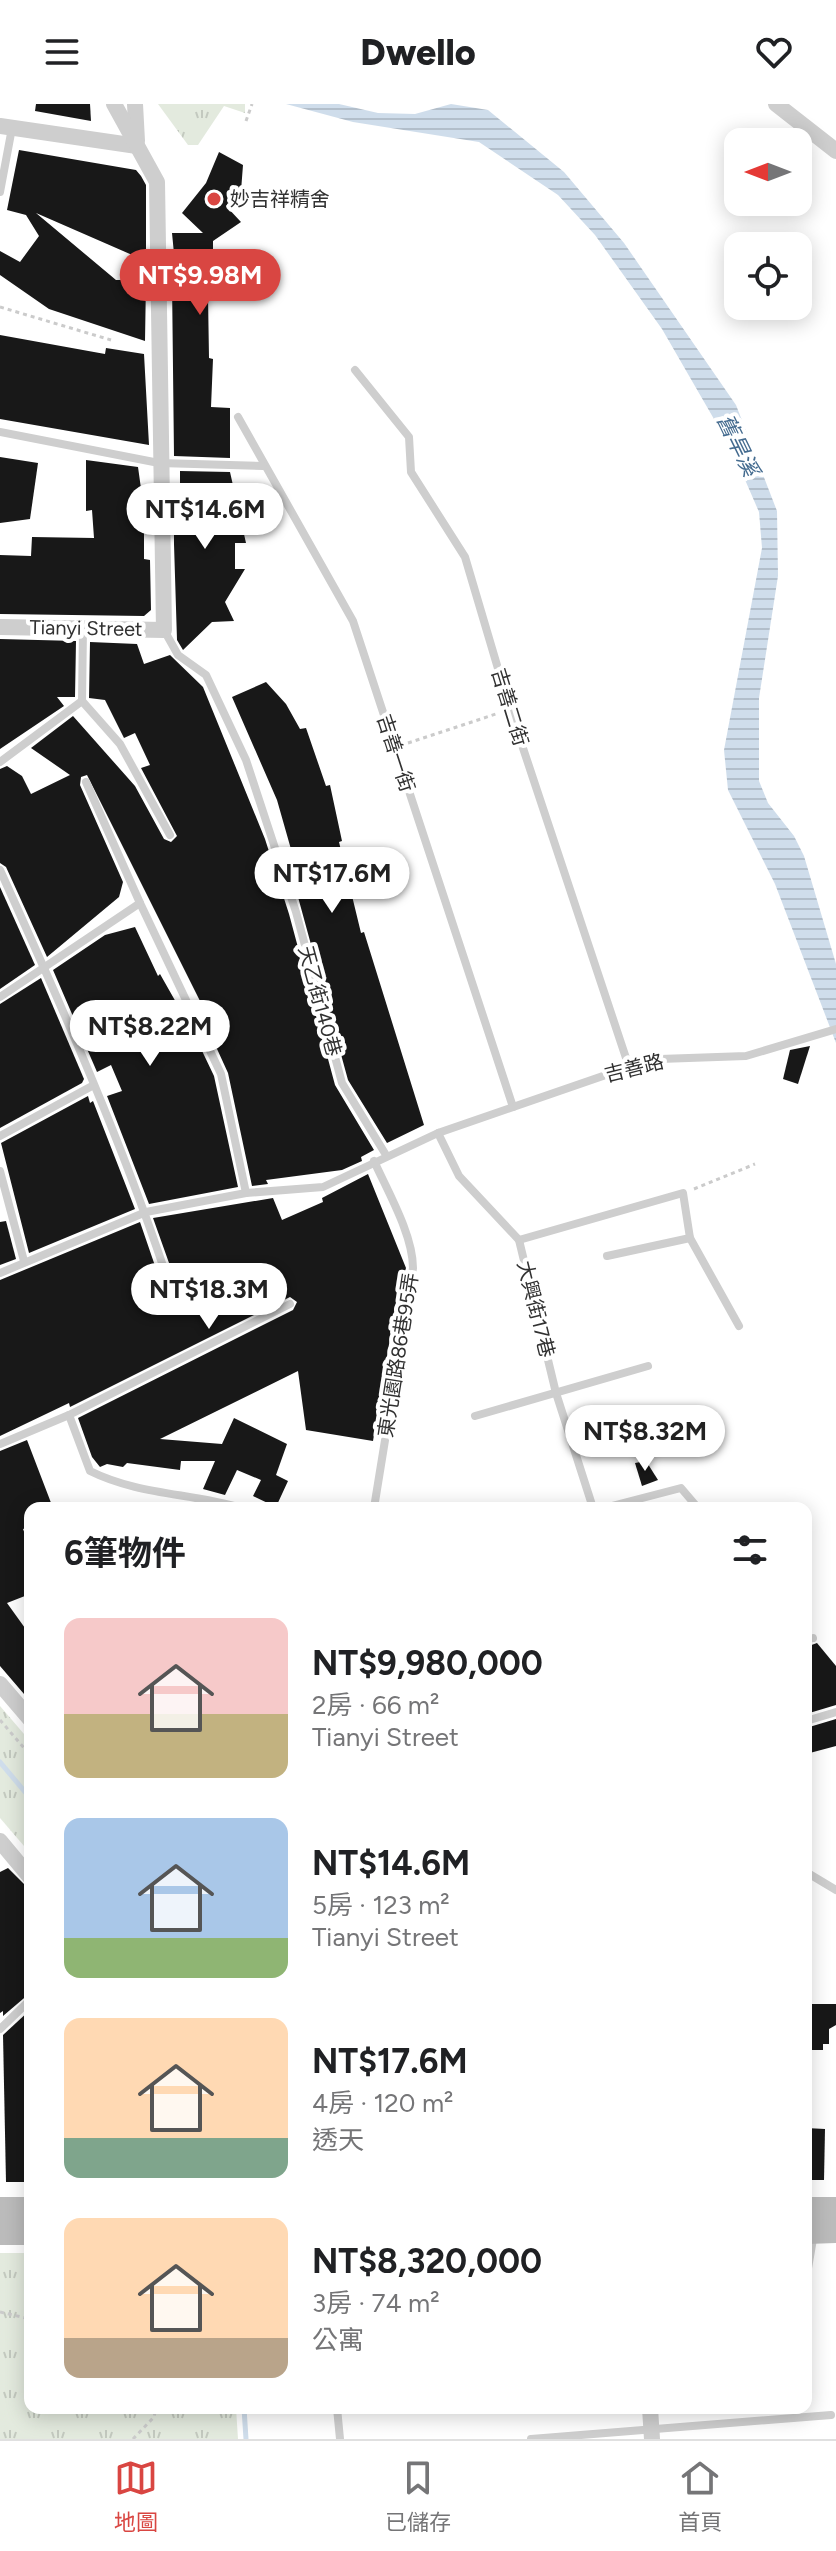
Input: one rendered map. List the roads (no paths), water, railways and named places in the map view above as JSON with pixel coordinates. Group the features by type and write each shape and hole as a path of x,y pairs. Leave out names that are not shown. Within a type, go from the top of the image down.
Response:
{"street":[{"name":"Tianyi Street","path":"0,627 164,630 157,182 114,104"},
{"path":"6,127 137,146 135,104"},
{"path":"776,104 836,151"},
{"path":"0,1684 24,1712"},
{"path":"0,1841 6,1859 24,1872"},
{"path":"0,2209 24,2209"},
{"path":"816,2226 836,2209"},
{"path":"0,2233 24,2233"},
{"path":"650,2414 651,2434"}],"lane":[{"path":"0,192 6,127"},
{"name":"吉善二街","path":"355,370 409,437 411,472 465,557 510,709 629,1067"},
{"name":"吉善一街","path":"238,417 353,621 513,1107"},
{"path":"0,432 159,463 263,466"},
{"path":"83,628 82,701 120,744 170,835"},
{"name":"天乙街140巷","path":"164,630 178,655 206,675 246,760 291,898 342,1083 386,1155"},
{"path":"0,762 82,701"},
{"path":"86,782 221,1074 246,1193"},
{"path":"0,870 146,1212 172,1293"},
{"path":"0,997 140,903"},
{"name":"吉善路","path":"0,1273 146,1212 246,1193 323,1187 438,1133 629,1067 660,1059 746,1056 836,1029"},
{"path":"0,1136 92,1086"},
{"name":"大興街17巷","path":"438,1133 459,1176 519,1240 556,1393 591,1502"},
{"name":"東光園路86巷95弄","path":"374,1161 413,1250 413,1268 375,1502"},
{"path":"0,1171 24,1261"},
{"path":"519,1240 683,1193 690,1238 739,1326"},
{"path":"607,1256 690,1238"},
{"path":"0,1444 69,1415 290,1304"},
{"path":"475,1416 648,1366"},
{"path":"69,1415 90,1471 113,1482 145,1491 207,1502"},
{"path":"627,1502 681,1488 693,1502"},
{"path":"812,1719 836,1712"},
{"path":"812,1876 836,1890"},
{"path":"0,2029 24,2006"},
{"path":"812,2248 816,2226"},
{"path":"338,2414 340,2439"},
{"path":"531,2439 651,2434 831,2415"}],"water":[{"name":"舊旱溪","path":"286,104 339,104 378,113 415,114 451,104 488,110 564,172 624,243 736,405 777,511 778,576 759,698 759,781 768,803 794,836 804,856 836,964 836,1043 775,884 728,790 724,750 762,548 759,512 733,452 662,329 595,235 558,195 479,142 353,122"}],"waterway":[{"path":"0,1762 24,1791"},
{"path":"244,2414 246,2439"}],"place":[{"name":"妙吉祥精舍","path":"214,199"}]}
